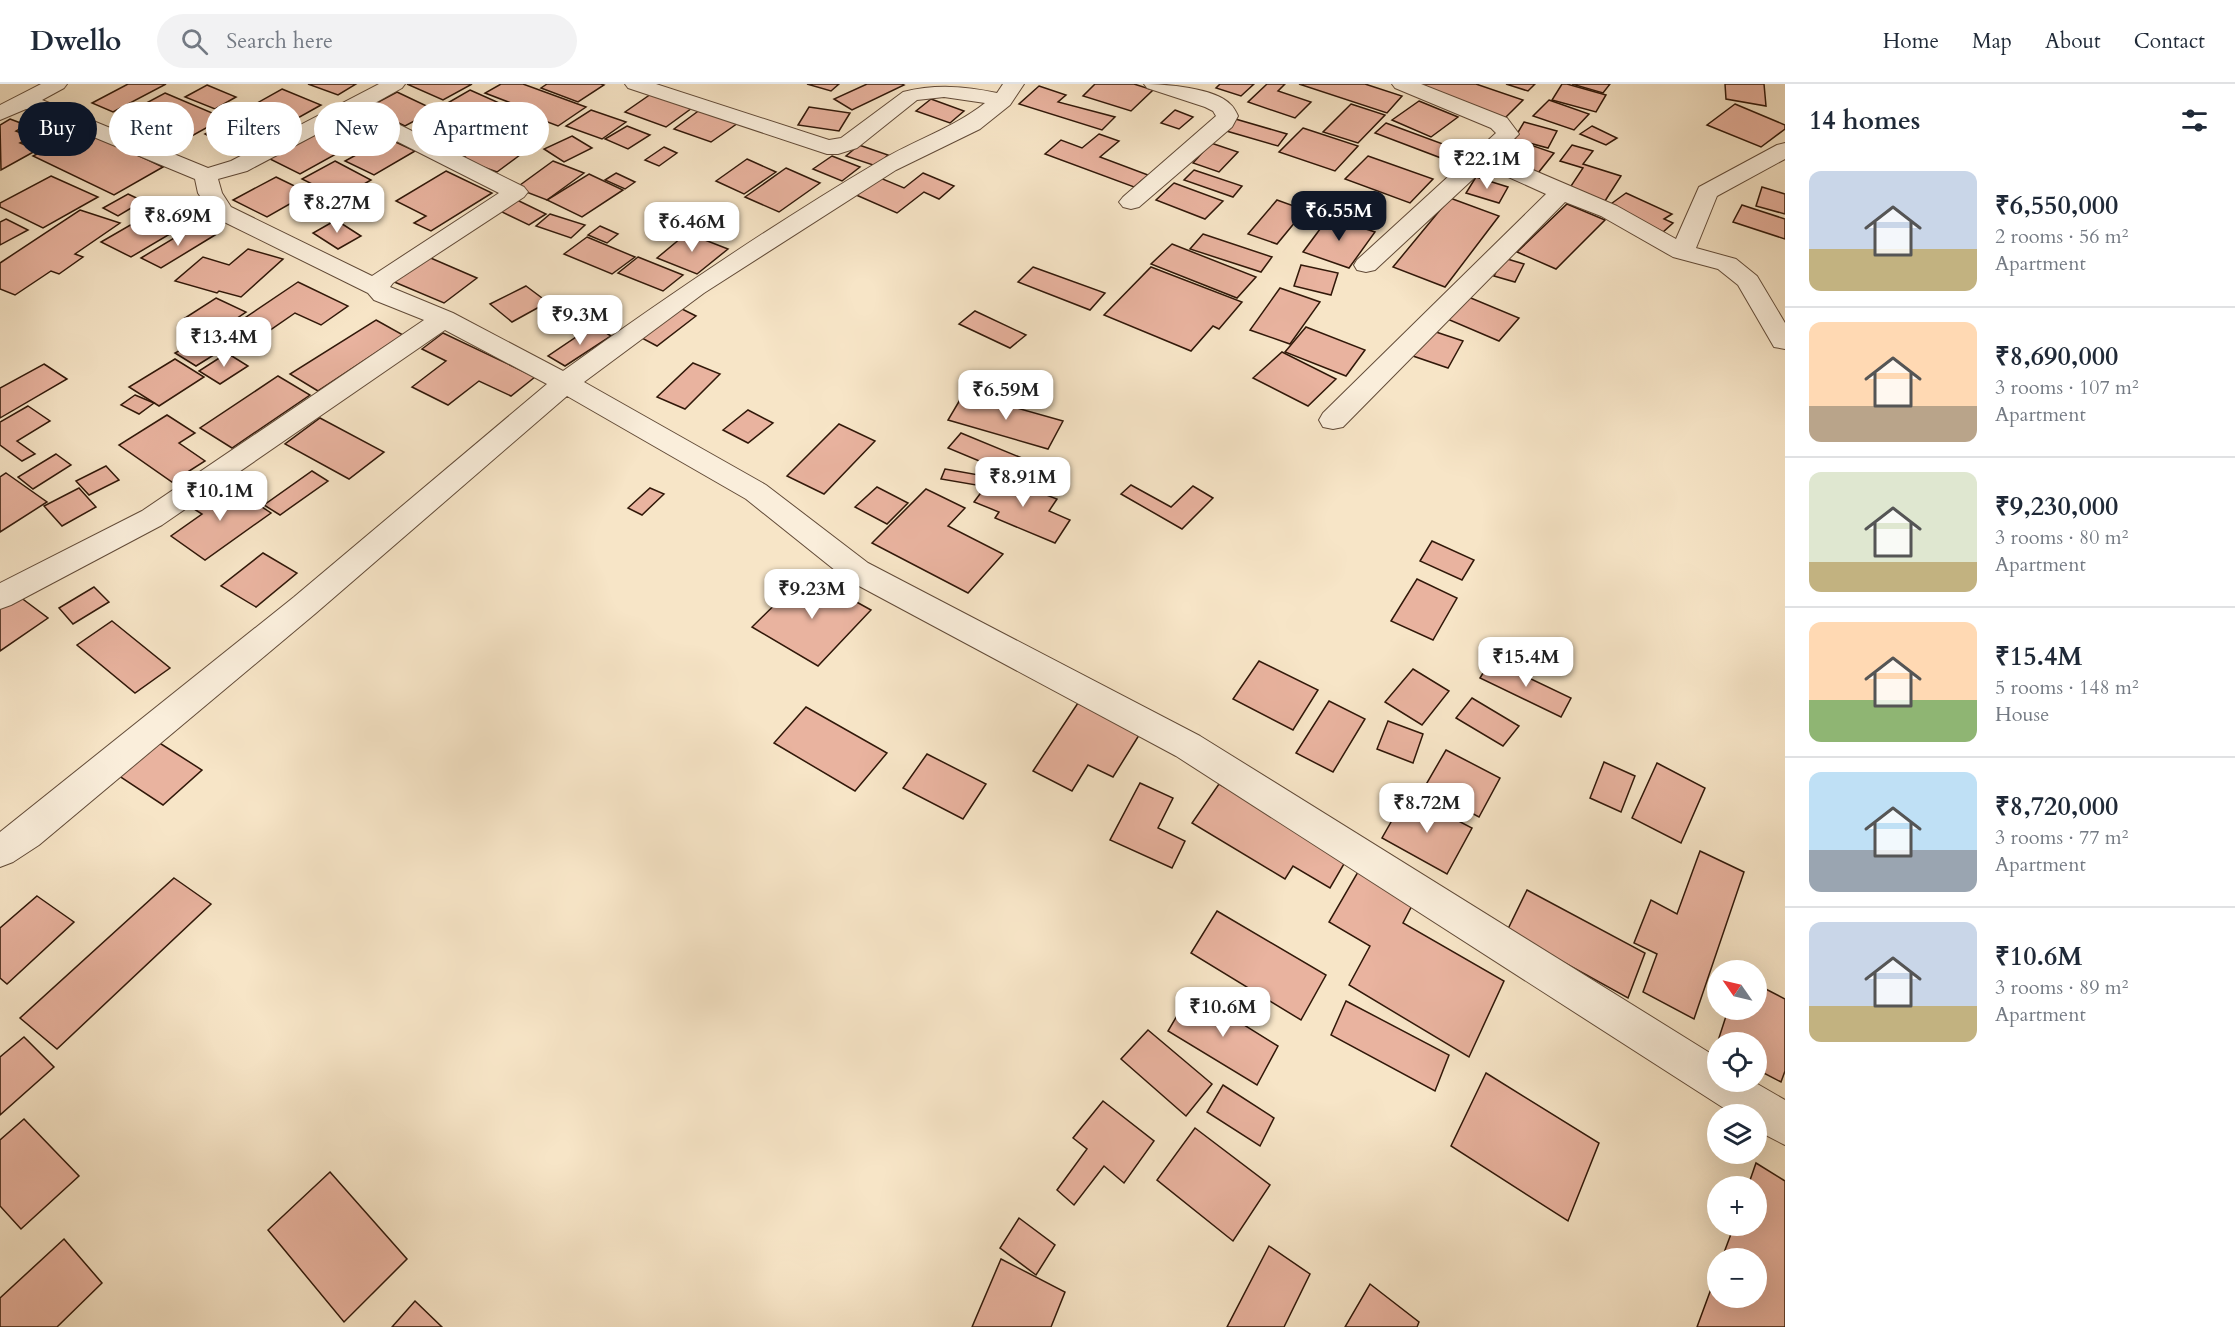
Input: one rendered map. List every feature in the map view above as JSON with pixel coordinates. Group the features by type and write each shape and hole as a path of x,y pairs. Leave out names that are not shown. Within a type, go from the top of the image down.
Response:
{"street":[{"path":"0,114 57,84"},
{"path":"363,102 395,84"},
{"path":"635,84 827,147 838,147 849,143 921,90 1008,92"},
{"path":"1131,202 1224,122 1227,116 1227,111 1213,102 1154,84"},
{"path":"1366,265 1508,134 1498,123 1402,84"},
{"path":"0,852 26,834 305,605 565,383 695,288 888,165 972,124 1008,92"},
{"path":"25,101 206,175 239,166 314,128"},
{"path":"377,288 389,274 516,192 400,134"},
{"path":"1682,252 1707,192 1785,150"},
{"path":"1483,157 1609,211 1682,252 1728,264 1749,281 1783,341"},
{"path":"206,175 210,193 222,212 377,288 383,295 444,320 565,383 756,492 857,572 1188,746 1707,1074"},
{"path":"1333,420 1562,192"},
{"path":"0,597 152,518 444,320"},
{"path":"1735,1092 1785,1124"}],"building":[{"path":"128,84 166,84 132,102 109,102 109,110 94,102"},
{"path":"308,84 356,84 338,95"},
{"path":"407,84 472,84 443,100"},
{"path":"501,84 523,84 586,107 558,126 549,123 549,102 508,102 485,93"},
{"path":"547,84 604,85 578,102 541,88"},
{"path":"807,84 839,84 831,91"},
{"path":"867,84 904,85 852,110 834,99"},
{"path":"1095,84 1134,84 1153,90 1131,111 1083,96"},
{"path":"1220,84 1254,84 1241,96 1216,88"},
{"path":"1267,84 1285,84 1278,91 1311,102 1295,118 1248,102"},
{"path":"1299,84 1365,84 1402,96 1387,113"},
{"path":"1412,84 1476,84 1523,100 1505,118"},
{"path":"1506,84 1535,84 1528,91"},
{"path":"1562,84 1606,95 1596,112 1552,100"},
{"path":"1572,84 1610,84 1603,93"},
{"path":"1725,84 1764,84 1766,106 1726,99"},
{"path":"207,85 236,97 227,102 206,102 206,105 185,97"},
{"path":"1039,86 1066,95 1058,102 1115,117 1102,130 1019,104"},
{"path":"282,89 314,102 314,109 302,116 302,102 259,102"},
{"path":"470,90 497,102 449,102"},
{"path":"397,92 418,102 412,102 412,122 405,126 400,124 400,102 378,102"},
{"path":"165,93 186,102 148,102"},
{"path":"651,94 692,108 666,127 625,112"},
{"path":"931,99 964,111 950,123 916,111"},
{"path":"1549,100 1589,114 1574,130 1533,116"},
{"path":"1419,101 1458,117 1431,137 1392,120"},
{"path":"1351,104 1385,115 1358,143 1323,132"},
{"path":"1735,104 1785,125 1785,129 1761,147 1707,125"},
{"path":"194,105 206,110 206,128 194,135"},
{"path":"809,107 850,113 839,131 798,125"},
{"path":"701,109 738,123 711,142 674,129"},
{"path":"591,110 626,122 602,139 566,126"},
{"path":"1175,110 1193,117 1179,129 1161,123"},
{"path":"1232,118 1287,134 1278,146 1223,130"},
{"path":"10,119 18,122 16,131 18,132 18,156 26,156 1,170 0,125"},
{"path":"1524,122 1557,131 1548,148 1514,139"},
{"path":"1386,123 1459,150 1449,161 1375,133"},
{"path":"627,126 650,135 628,149 605,139"},
{"path":"1592,126 1617,138 1606,145 1580,134"},
{"path":"1303,128 1358,146 1335,171 1279,152"},
{"path":"314,133 314,156 332,156 300,174 268,158 302,156 302,140"},
{"path":"1099,134 1119,141 1100,157 1148,175 1134,187 1045,154 1061,140 1082,148"},
{"path":"97,136 109,142 109,156 140,156 163,167 114,195 33,156 97,156"},
{"path":"572,136 592,148 564,162 549,152 549,147"},
{"path":"1510,138 1554,153 1538,173 1494,158"},
{"path":"1211,143 1238,152 1219,172 1193,163"},
{"path":"400,144 412,150 412,153 374,175 345,161 354,156 400,156"},
{"path":"859,145 888,155 876,166 846,156"},
{"path":"1572,145 1593,151 1583,164 1621,176 1605,201 1569,189 1583,168 1560,161"},
{"path":"664,147 677,153 659,166 645,160"},
{"path":"465,156 519,156 497,172 461,159"},
{"path":"832,156 860,167 842,181 813,169"},
{"path":"1368,156 1433,179 1410,203 1345,179"},
{"path":"747,159 776,172 744,194 716,181"},
{"path":"335,161 371,180 340,198 302,179"},
{"path":"553,161 584,173 547,200 516,188"},
{"path":"786,168 820,183 779,212 745,197"},
{"path":"1194,170 1242,186 1233,197 1184,180"},
{"path":"446,171 492,193 431,231 414,223 426,216 396,201"},
{"path":"616,173 635,182 625,189 605,180"},
{"path":"923,173 954,186 939,199 924,192 897,213 854,194 878,177 904,188"},
{"path":"589,174 623,190 582,217 547,200"},
{"path":"51,176 98,197 43,228 0,207 0,203"},
{"path":"276,177 309,193 267,217 233,200"},
{"path":"1476,177 1508,187 1499,203 1466,193"},
{"path":"1174,183 1223,201 1205,219 1156,200"},
{"path":"1762,187 1785,194 1785,214 1756,206"},
{"path":"1626,193 1672,214 1664,219 1673,223 1663,232 1608,206"},
{"path":"128,194 143,201 118,216 103,208"},
{"path":"177,198 207,212 131,257 101,242"},
{"path":"1450,198 1499,216 1445,287 1393,267"},
{"path":"517,200 546,214 529,225 500,211"},
{"path":"1277,200 1305,210 1277,244 1248,234"},
{"path":"1567,204 1605,220 1556,269 1517,252"},
{"path":"1742,205 1785,219 1785,239 1733,222"},
{"path":"80,210 120,223 75,254 83,257 59,274 51,271 15,295 0,289 0,263"},
{"path":"550,214 585,225 571,238 536,226"},
{"path":"1329,217 1375,232 1349,268 1303,252"},
{"path":"6,219 28,230 0,245 0,222"},
{"path":"336,220 361,236 338,249 313,233"},
{"path":"194,226 215,235 161,268 141,258"},
{"path":"600,226 618,234 607,243 588,235"},
{"path":"687,233 728,249 697,274 657,258"},
{"path":"1203,234 1272,257 1261,272 1190,249"},
{"path":"587,237 635,257 612,274 564,254"},
{"path":"1172,244 1256,277 1237,298 1151,264"},
{"path":"248,249 283,259 241,297 175,281 203,257 229,265"},
{"path":"426,256 477,278 444,303 392,281"},
{"path":"638,257 683,275 663,291 618,273"},
{"path":"1504,258 1524,264 1515,282 1494,276"},
{"path":"1301,265 1338,273 1331,295 1294,286"},
{"path":"1033,267 1105,293 1090,310 1018,282"},
{"path":"1151,267 1242,302 1219,329 1213,326 1191,351 1104,315"},
{"path":"298,282 348,306 321,325 295,313 237,353 212,340"},
{"path":"526,286 566,316 559,320 541,306 512,322 490,304"},
{"path":"1280,288 1320,302 1290,344 1250,330"},
{"path":"1466,296 1519,318 1499,341 1445,318"},
{"path":"216,298 246,312 215,333 185,318"},
{"path":"678,307 696,316 657,346 638,336"},
{"path":"975,311 1026,335 1010,348 959,324"},
{"path":"376,320 403,335 318,391 290,374"},
{"path":"594,325 611,336 565,366 548,356"},
{"path":"1306,327 1365,350 1346,376 1285,352"},
{"path":"1430,330 1463,341 1448,368 1413,356"},
{"path":"443,333 535,377 511,396 479,381 448,405 412,387 446,361 422,349"},
{"path":"197,341 217,353 196,366 175,353"},
{"path":"1282,352 1336,379 1308,406 1253,378"},
{"path":"227,353 248,366 220,384 199,371"},
{"path":"175,359 204,377 159,406 129,387"},
{"path":"693,363 720,374 685,409 657,397"},
{"path":"44,364 67,379 0,418 0,388"},
{"path":"278,376 310,395 232,448 200,428"},
{"path":"964,393 1063,421 1048,449 948,420"},
{"path":"135,395 154,403 139,414 121,405"},
{"path":"28,406 50,421 17,441 35,454 22,461 0,445 0,422"},
{"path":"748,410 773,423 748,443 723,430"},
{"path":"167,415 195,433 179,443 205,461 172,482 119,445"},
{"path":"320,418 384,452 349,479 285,444"},
{"path":"839,424 875,441 824,494 787,476"},
{"path":"961,433 1068,477 1056,493 948,448"},
{"path":"56,454 71,465 33,489 18,477"},
{"path":"106,466 119,480 89,495 76,481"},
{"path":"945,469 979,475 976,485 941,479"},
{"path":"312,471 328,481 280,515 264,505"},
{"path":"6,473 47,502 0,532 0,477"},
{"path":"994,475 1057,499 1049,511 1070,520 1055,543 995,518 999,512 974,502"},
{"path":"229,485 271,513 205,560 171,536 202,514 194,509"},
{"path":"1131,485 1171,507 1193,486 1213,498 1182,529 1121,494"},
{"path":"877,487 908,503 887,524 855,507"},
{"path":"79,488 96,507 62,526 44,506"},
{"path":"650,488 664,494 642,515 628,508"},
{"path":"926,489 965,508 948,526 1003,554 968,593 872,543"},
{"path":"1432,541 1474,560 1462,580 1420,561"},
{"path":"263,553 297,573 256,607 221,586"},
{"path":"806,574 871,610 818,666 752,627"},
{"path":"1417,579 1457,598 1433,640 1391,621"},
{"path":"94,587 109,602 73,624 59,608"},
{"path":"16,594 48,618 0,651 0,604"},
{"path":"112,621 170,668 135,693 77,645"},
{"path":"1491,660 1571,698 1561,717 1480,678"},
{"path":"1259,661 1318,690 1293,730 1233,699"},
{"path":"1413,669 1449,691 1422,725 1385,702"},
{"path":"1472,698 1519,726 1503,746 1456,718"},
{"path":"1329,701 1365,719 1333,772 1296,753"},
{"path":"1078,703 1141,732 1113,777 1088,765 1072,791 1033,771"},
{"path":"806,707 887,753 855,791 774,743"},
{"path":"1388,721 1423,734 1413,763 1377,749"},
{"path":"158,742 202,770 163,805 119,776"},
{"path":"1446,750 1500,778 1479,817 1424,788"},
{"path":"927,754 986,784 963,819 903,788"},
{"path":"1604,762 1635,776 1621,812 1590,798"},
{"path":"1657,763 1705,788 1681,843 1632,818"},
{"path":"1140,783 1173,798 1158,828 1185,841 1172,868 1110,840"},
{"path":"1219,784 1348,857 1330,888 1293,866 1285,879 1192,823"},
{"path":"1407,794 1472,828 1447,874 1382,838"},
{"path":"1700,851 1744,872 1714,960 1707,960 1707,981 1694,1019 1643,992 1657,954 1634,943 1651,900 1677,914"},
{"path":"1362,865 1417,896 1403,923 1504,981 1469,1057 1349,985 1370,946 1329,922"},
{"path":"174,878 211,904 57,1049 20,1018"},
{"path":"1527,890 1645,953 1628,998 1507,931"},
{"path":"37,896 74,922 7,984 0,978 0,928"},
{"path":"1217,911 1326,975 1301,1020 1191,953"},
{"path":"1767,990 1785,999 1785,1071 1781,1082 1767,1075 1767,1032 1721,1032 1725,1020 1767,1020"},
{"path":"1191,992 1278,1046 1257,1085 1168,1031"},
{"path":"1346,1001 1449,1055 1435,1091 1331,1035"},
{"path":"1148,1030 1212,1084 1186,1116 1121,1059"},
{"path":"24,1037 54,1067 0,1115 0,1057"},
{"path":"1486,1073 1599,1143 1568,1221 1451,1146"},
{"path":"1223,1085 1274,1118 1260,1146 1207,1112"},
{"path":"1103,1101 1154,1141 1124,1183 1104,1166 1074,1205 1057,1190 1087,1149 1073,1138"},
{"path":"24,1119 79,1176 21,1229 0,1206 0,1140"},
{"path":"1195,1128 1270,1185 1233,1241 1157,1180"},
{"path":"1758,1164 1785,1181 1785,1327 1697,1327 1707,1300 1707,1308 1767,1308 1767,1248 1726,1248 1730,1236 1767,1236 1767,1176 1751,1176"},
{"path":"330,1172 407,1259 344,1322 268,1230"},
{"path":"1019,1218 1055,1245 1036,1275 1000,1248"},
{"path":"64,1239 102,1283 57,1327 0,1327 0,1298"},
{"path":"1269,1246 1310,1274 1284,1327 1227,1327"},
{"path":"1001,1259 1065,1292 1051,1327 972,1327"},
{"path":"1370,1284 1419,1322 1417,1327 1345,1327"},
{"path":"415,1301 442,1327 392,1327"}]}
